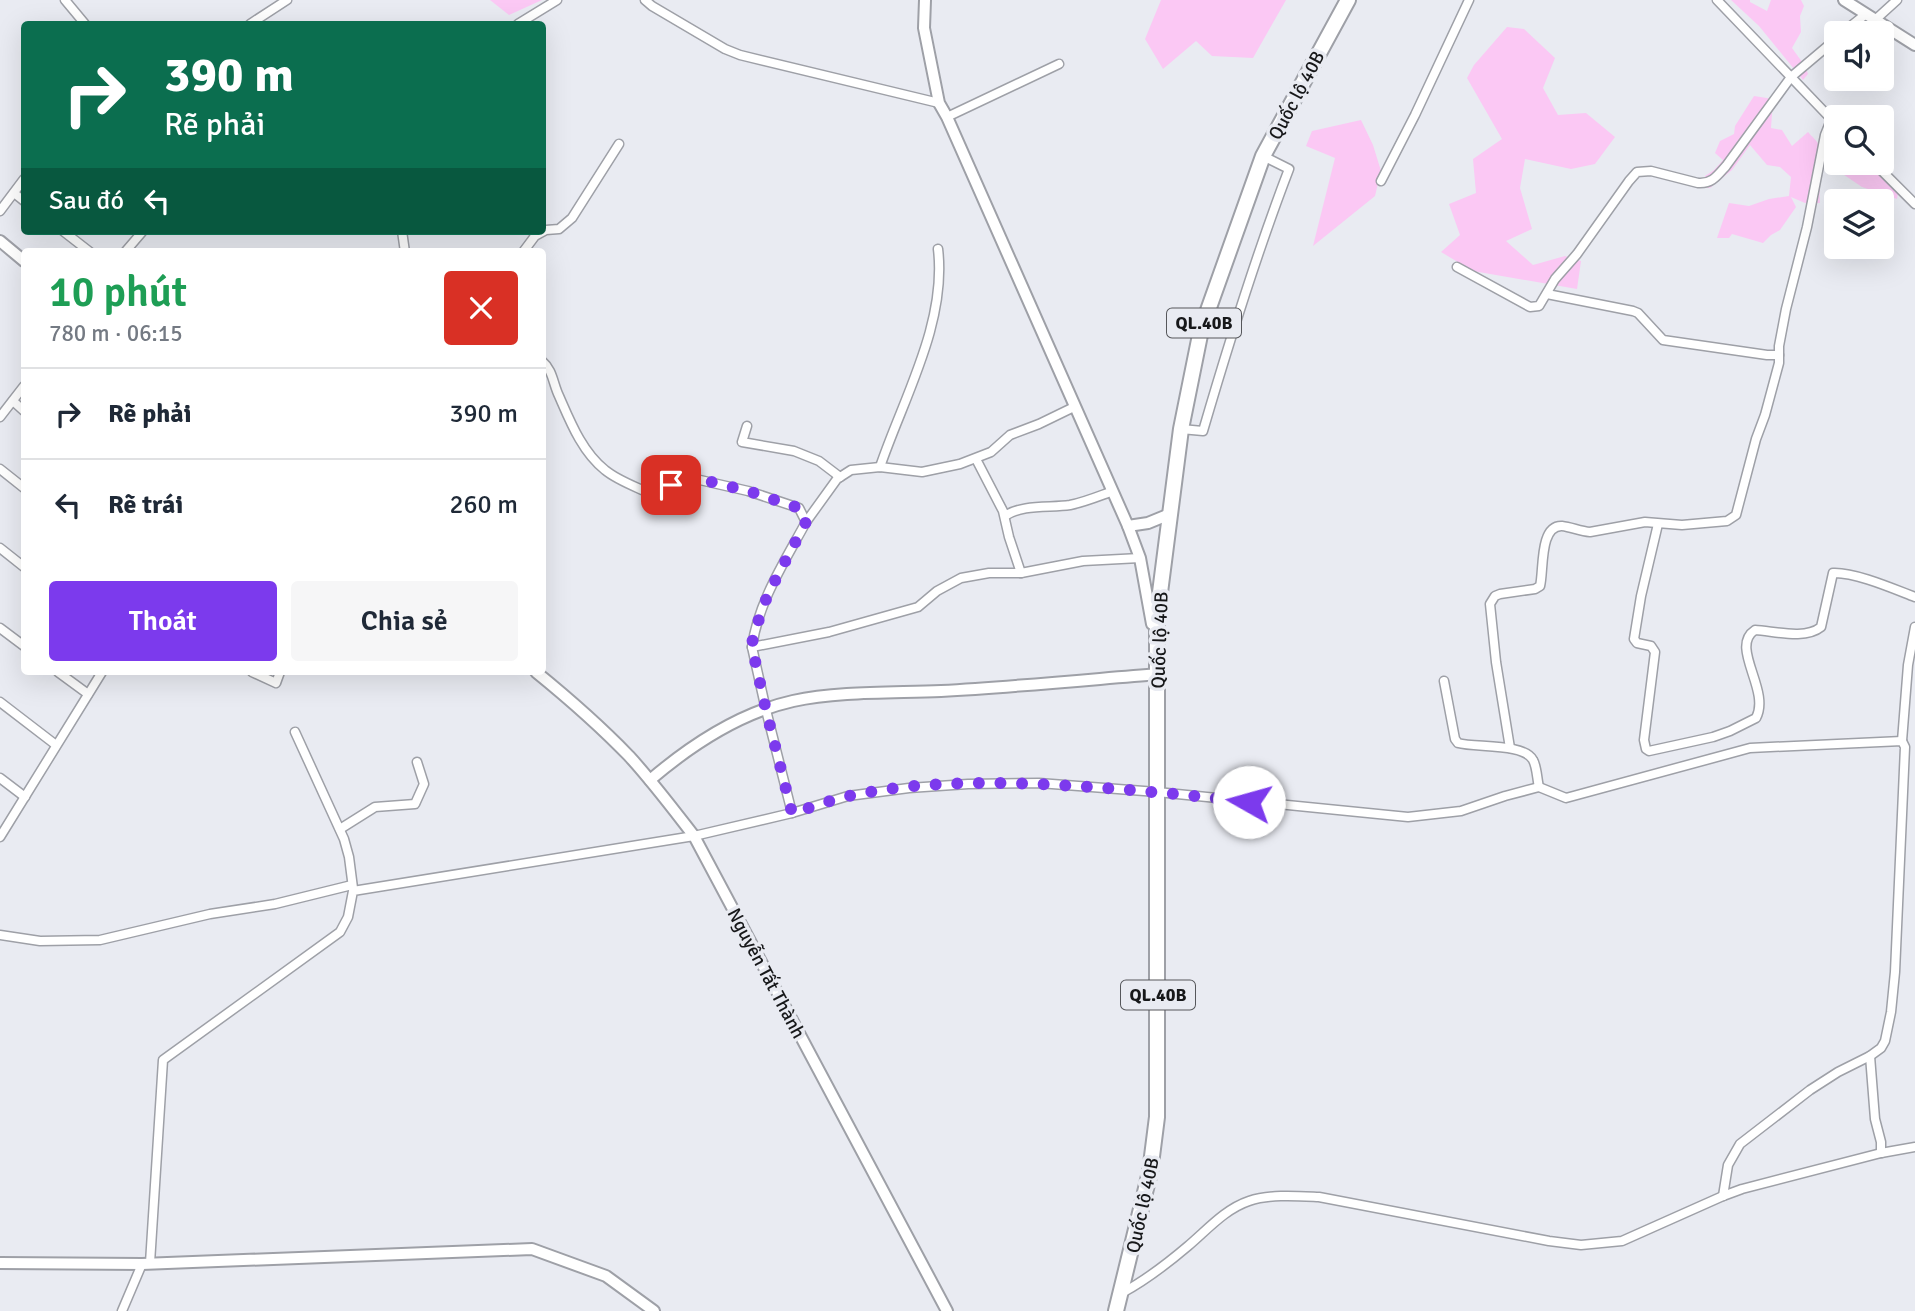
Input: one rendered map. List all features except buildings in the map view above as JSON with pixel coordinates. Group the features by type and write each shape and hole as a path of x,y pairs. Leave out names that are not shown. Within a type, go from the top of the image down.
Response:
{"highway":[{"name":"Quốc lộ 40B","path":"1116,1311 1150,1172 1157,1117 1157,616 1181,429 1201,330 1263,156 1348,0"}],"main road":[{"path":"650,780 729,724 792,701 1158,674 1150,605 1140,558 1113,491 939,103 924,28 925,0"},
{"path":"1844,0 1915,45"},
{"path":"0,241 21,258"},
{"path":"1128,526 1147,523 1170,514"},
{"name":"Nguyễn Tất Thành","path":"539,675 598,726 650,780 694,836 947,1311"},
{"path":"0,1263 146,1264 532,1249 606,1276 654,1311"}],"street":[{"path":"65,0 82,21"},
{"path":"255,21 287,0"},
{"path":"523,21 557,0"},
{"path":"645,0 733,52 939,103"},
{"path":"1381,181 1468,0"},
{"path":"1717,0 1824,112"},
{"path":"1863,21 1897,0"},
{"path":"1457,267 1530,307 1539,306 1555,279 1577,254 1637,173 1651,171 1698,183 1714,180 1791,77 1824,49"},
{"path":"947,117 1059,64"},
{"path":"1510,748 1492,635 1491,600 1500,594 1540,586 1547,535 1557,526 1590,532 1645,522 1682,525 1727,520 1736,515 1779,363 1786,309 1807,227 1824,140"},
{"path":"546,230 559,229 572,218 619,144"},
{"path":"1181,429 1203,431 1237,317 1289,169 1263,156"},
{"path":"1886,175 1915,204"},
{"path":"0,211 21,184"},
{"path":"14,193 21,199"},
{"path":"68,235 85,248"},
{"path":"880,467 908,396 934,314 940,278 938,250"},
{"path":"1547,293 1638,313 1663,340 1779,355"},
{"path":"546,367 553,376 556,391 578,435 593,460 606,471 649,493 687,477 711,481 799,508 806,522"},
{"path":"0,417 21,390"},
{"path":"13,401 21,408"},
{"path":"792,813 752,647 753,636 768,594 806,522 840,477 851,470 880,467 922,472 976,459 991,452 1010,435 1074,407"},
{"path":"747,426 742,442 794,452 819,461 840,477"},
{"path":"976,459 1005,516 1021,573"},
{"path":"0,470 21,486"},
{"path":"1005,516 1017,510 1051,508 1082,502 1113,491"},
{"path":"1658,524 1634,639 1637,643 1651,646 1655,652 1644,740 1649,751 1713,737 1756,718 1760,707 1759,693 1745,651 1750,634 1755,630 1800,634 1818,630 1821,627 1833,573 1885,585 1915,597"},
{"path":"0,548 21,565"},
{"path":"752,647 829,632 918,607 937,591 961,578 989,573 1021,573 1083,561 1140,558"},
{"path":"1723,1195 1728,1164 1747,1137 1810,1090 1881,1048 1888,1032 1895,972 1905,747 1902,741 1908,665 1915,627"},
{"path":"0,628 21,644"},
{"path":"62,675 88,694"},
{"path":"0,837 100,675"},
{"path":"259,675 276,683 279,675"},
{"path":"1444,681 1458,743 1523,751 1532,757 1539,787"},
{"path":"0,702 57,745"},
{"path":"122,1311 146,1264 163,1060 340,932 348,917 353,888 349,857 340,829 295,732"},
{"path":"0,934 49,941 100,940 210,914 353,888 694,836 792,813 848,796 909,788 968,783 1040,783 1408,817 1461,811 1539,787 1566,798 1750,748 1902,741"},
{"path":"340,829 375,807 415,804 424,784 416,762"},
{"path":"0,778 25,797"},
{"path":"1870,1056 1875,1119 1881,1153"},
{"path":"1122,1293 1161,1268 1219,1218 1252,1200 1293,1195 1319,1197 1580,1245 1622,1241 1742,1189 1881,1153 1915,1147"}],"shaded area":[{"path":"490,0 542,0 509,15"},
{"path":"1161,0 1286,0 1253,58 1212,56 1196,41 1163,69 1145,39"},
{"path":"1731,0 1750,0 1767,11 1771,0 1801,0 1804,6 1800,16 1801,32 1792,48 1808,74 1803,80 1759,26"},
{"path":"1507,27 1524,29 1555,58 1543,88 1558,115 1586,113 1615,137 1595,164 1571,169 1525,159 1520,188 1532,229 1506,241 1533,265 1565,256 1581,261 1577,289 1473,271 1441,252 1460,235 1449,204 1476,193 1473,159 1502,139 1467,78 1474,65"},
{"path":"1754,96 1773,99 1771,128 1782,130 1792,146 1808,132 1818,144 1821,157 1820,203 1805,203 1791,197 1796,207 1780,230 1763,243 1732,234 1729,238 1717,238 1729,203 1749,206 1789,196 1791,177 1780,167 1767,165 1750,145 1732,170 1710,188 1703,187 1705,176 1723,160 1715,153 1720,141 1734,134 1735,126"},
{"path":"1361,120 1381,171 1375,196 1313,246 1335,158 1306,146 1312,131"},
{"path":"1844,175 1891,175 1899,186 1897,199 1894,198 1894,189 1862,187"}],"route":[{"path":"671,485 687,477 748,491 799,508 806,522 768,594 753,636 752,647 792,813 848,796 968,783 1040,783 1249,802"}]}
